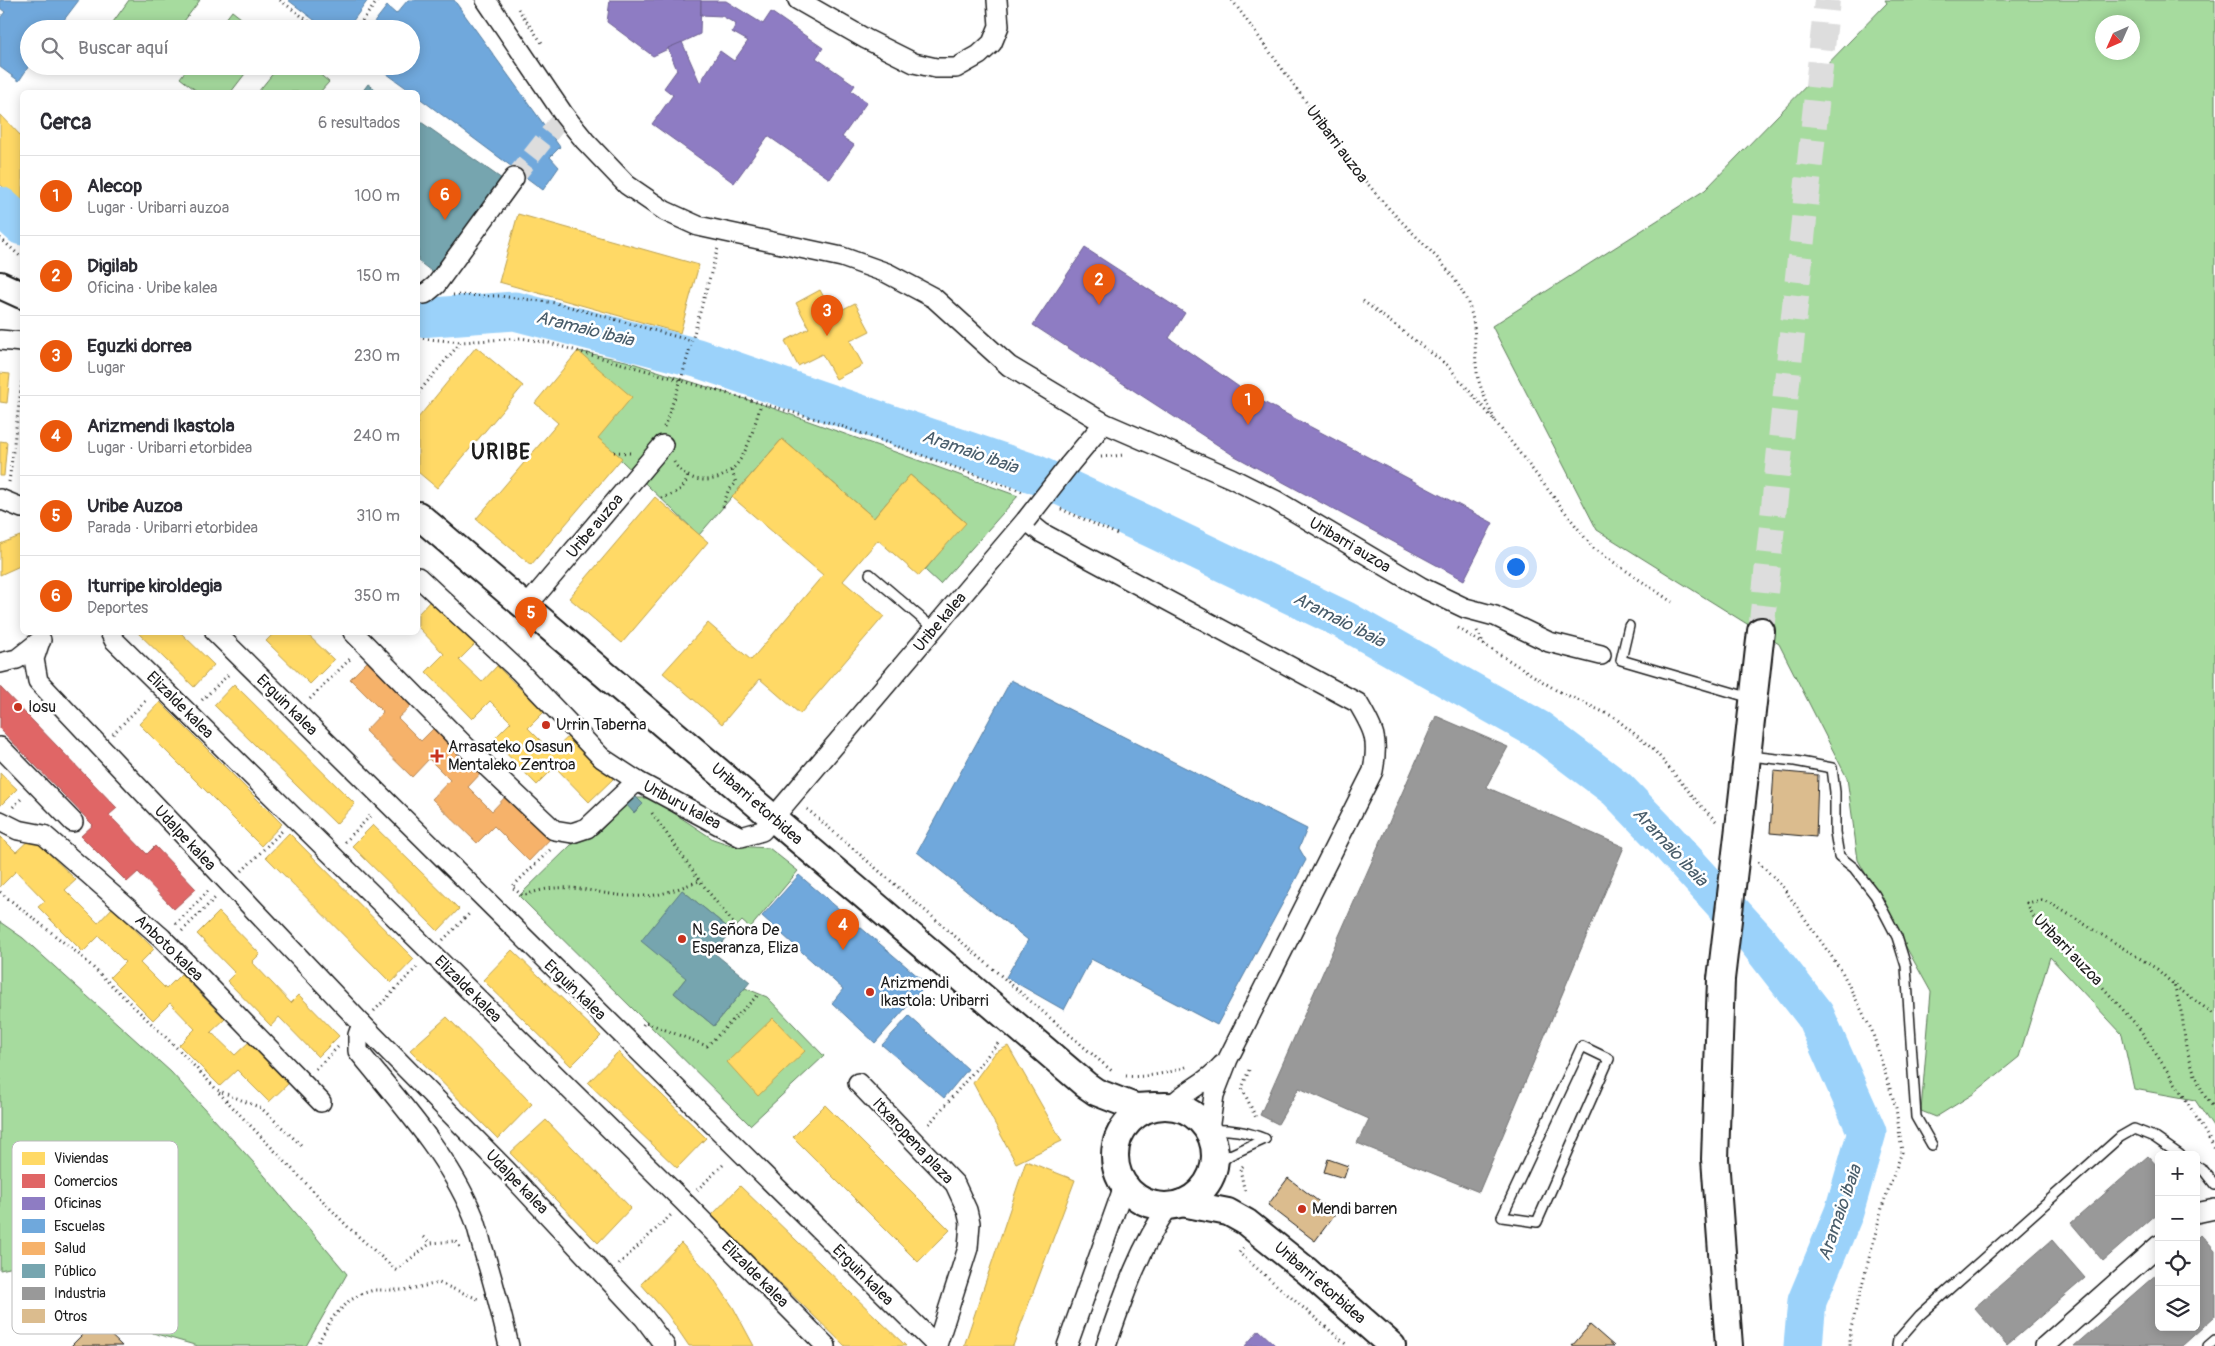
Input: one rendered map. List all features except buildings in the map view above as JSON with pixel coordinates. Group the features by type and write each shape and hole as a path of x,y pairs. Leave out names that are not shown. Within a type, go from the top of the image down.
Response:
{"street":[{"name":"Uribarri auzoa","path":"486,0 564,115 585,141 627,185 665,211 698,226 842,257 888,273 934,298 1009,366 1104,422 1231,478 1275,500 1420,587 1465,608 1495,616 1549,642 1611,657"},
{"path":"798,0 866,39 914,63 936,68 956,68 979,55 992,43 999,26 996,0"},
{"path":"421,294 436,285 514,178"},
{"path":"0,285 20,294"},
{"path":"0,340 20,342"},
{"name":"Uribe kalea","path":"774,818 1026,520 1104,422"},
{"name":"Uribe auzoa","path":"526,607 663,445"},
{"path":"4,492 20,506"},
{"name":"Uribarri etorbidea","path":"420,517 774,818 1105,1082"},
{"path":"1026,520 1038,530 1358,703 1373,729 1377,751 1373,771 1225,1062 1214,1095 1209,1130 1216,1155 1208,1183 1197,1195 1176,1205 1157,1222 1125,1294 1106,1346"},
{"path":"420,579 518,671 602,758 637,781"},
{"path":"1729,1346 1715,1160 1721,979 1731,822 1747,756 1761,631"},
{"name":"Elizalde kalea","path":"112,635 114,640 428,949 826,1346"},
{"name":"Erguin kalea","path":"218,635 937,1346"},
{"path":"0,663 17,659 43,637"},
{"name":"Udalpe kalea","path":"43,637 34,659 38,681 362,1024 513,1177 644,1318 665,1346"},
{"name":"Uriburu kalea","path":"359,639 465,746 554,830 572,832 587,828 637,781 741,837 762,831 774,818"},
{"path":"0,747 73,822"},
{"name":"Anboto kalea","path":"6,814 18,830 44,835 162,938 321,1102"},
{"path":"362,1024 358,1035 358,1051 400,1100 452,1177 472,1213 498,1300 509,1346"},
{"path":"1114,1152 1118,1136 1127,1122 1140,1111 1163,1106 1211,1077 1225,1062"},
{"path":"1105,1082 1135,1107 1163,1106 1193,1114 1209,1130"},
{"path":"1105,1082 1106,1115 1117,1170 1124,1186 1137,1198 1152,1205 1176,1205 1228,1212 1252,1227"},
{"name":"Itxaropena plaza","path":"858,1083 955,1184 967,1210 970,1223 968,1248 937,1346"},
{"path":"1214,1167 1227,1192 1252,1227"},
{"path":"1067,1346 1124,1186"},
{"path":"2200,1212 2215,1209"},
{"name":"Uribarri etorbidea","path":"1252,1227 1307,1271 1392,1346"},
{"path":"2046,1346 2155,1250"}],"lane":[{"path":"870,574 934,629"},
{"path":"1629,626 1611,657 1754,699"},
{"path":"1747,756 1795,761 1832,768 1835,792 1835,832 1839,856 1854,868 1874,896 1897,937 1906,966 1916,1117 1932,1145"},
{"path":"1582,1046 1610,1059 1537,1222 1502,1217 1582,1046"},
{"path":"1209,1130 1231,1129 1248,1132 1265,1139 1230,1155 1214,1167"},
{"path":"1897,1346 1898,1340 1920,1315 2120,1137 2134,1129 2154,1137 2174,1151"},
{"path":"2200,1169 2215,1185"},
{"path":"2208,1346 2215,1340"}],"path":[{"path":"280,0 307,20"},
{"path":"363,20 378,0"},
{"name":"Uribarri auzoa","path":"1232,0 1352,165 1373,191 1431,251 1461,290 1469,306 1474,323 1478,379 1495,421"},
{"path":"680,380 722,231"},
{"path":"0,238 20,256"},
{"path":"421,294 499,296 556,303 692,341"},
{"path":"1363,301 1447,365 1495,421 1593,548 1672,602"},
{"path":"420,338 461,342 521,338 530,340 841,426 1032,496"},
{"path":"420,391 461,342"},
{"path":"4,492 20,393"},
{"path":"723,506 728,491 736,483 732,470 746,452 761,404"},
{"path":"1073,461 1088,469 1101,457 1112,455 1133,457"},
{"path":"661,498 674,495 680,490 686,483 688,475"},
{"path":"1057,507 1117,534"},
{"path":"1455,626 1556,690 1614,717 1654,750 1700,806 1731,822"},
{"path":"295,713 359,639"},
{"path":"202,701 223,679"},
{"path":"112,735 160,685"},
{"path":"6,814 36,784"},
{"path":"792,796 1105,1082"},
{"path":"652,812 700,881 736,927"},
{"path":"350,836 371,815"},
{"path":"243,871 295,818"},
{"path":"553,847 512,887 523,896 538,890 558,887 588,889 617,895 646,896 700,881"},
{"path":"1755,859 1782,886 1842,970 1872,1030 1896,1108 1902,1152 1883,1204 1850,1332 1850,1346"},
{"path":"0,892 81,956 179,1050 349,1228 396,1270 431,1243 456,1241"},
{"path":"170,930 200,900"},
{"name":"Uribarri auzoa","path":"2174,985 2157,969 2052,904 2042,900 2027,904 2035,920 2091,974 2139,1028 2183,1095 2215,1149"},
{"path":"177,937 210,903"},
{"path":"377,1008 428,949 440,944 476,906"},
{"path":"2174,985 2215,1015"},
{"path":"2174,985 2182,1015 2186,1047 2194,1075 2204,1095 2215,1109"},
{"path":"643,1025 645,1022 707,1046 759,994"},
{"path":"929,1124 1003,1038"},
{"path":"1123,1076 1134,1077 1179,1070 1202,1060 1225,1062"},
{"path":"217,1090 261,1108 301,1145"},
{"path":"1252,1227 1239,1253 1348,1346"},
{"path":"424,1237 431,1243"},
{"path":"316,1346 333,1317 349,1301 361,1294 374,1290 405,1290 439,1283 476,1299 498,1300"}],"green space":[{"path":"129,0 200,0 185,20 115,20"},
{"path":"1885,0 2215,0 2215,1130 2195,1100 2134,1089 2122,1034 2050,957 2019,1057 1973,1094 1936,1117 1921,1111 1931,992 1858,860 1847,778 1779,644 1597,530 1492,326 1705,190 1887,3"},
{"path":"232,11 244,20 225,20"},
{"path":"182,75 244,75 233,90 195,90 180,78"},
{"path":"272,75 321,75 329,82 322,90 260,90"},
{"path":"578,351 626,361 761,404 1018,496 940,584 925,570 965,522 910,475 874,518 782,439 699,535 598,438"},
{"path":"633,798 651,798 713,839 734,846 769,848 798,871 750,928 742,921 732,931 682,890 686,978 674,993 714,1026 745,988 767,997 824,1056 750,1125 519,896 571,845 598,833"},
{"path":"0,922 23,938 171,1072 254,1163 347,1274 306,1346 198,1346 156,1334 178,1334 178,1141 12,1141 12,1267 0,1270"}],"waterway":[{"name":"Aramaio ibaia","path":"0,206 20,224"},
{"name":"Aramaio ibaia","path":"420,318 515,311 697,358 1035,474 1344,620 1539,730 1617,789 1756,939 1815,1015 1867,1132 1844,1212 1807,1301 1803,1346"}],"tunnel":[{"path":"1761,631 1827,0"},
{"path":"514,178 564,115"}],"place":[{"name":"Iturripe kiroldegia","path":"445,220"},
{"name":"Digilab","path":"1099,305"},
{"name":"Eguzki dorrea","path":"827,336"},
{"name":"Alecop","path":"1248,425"},
{"name":"Uribe Auzoa","path":"531,638"},
{"name":"Iosu","path":"18,707"},
{"name":"Urrin Taberna","path":"546,725"},
{"name":"Arrasateko Osasun Mentaleko Zentroa","path":"437,756"},
{"name":"N. Señora De Esperanza, Eliza","path":"682,939"},
{"name":"Arizmendi Ikastola","path":"843,950"},
{"name":"Arizmendi Ikastola: Uribarri","path":"870,992"},
{"name":"Mendi barren","path":"1302,1209"}],"district":[{"name":"URIBE","path":"501,452"}]}
